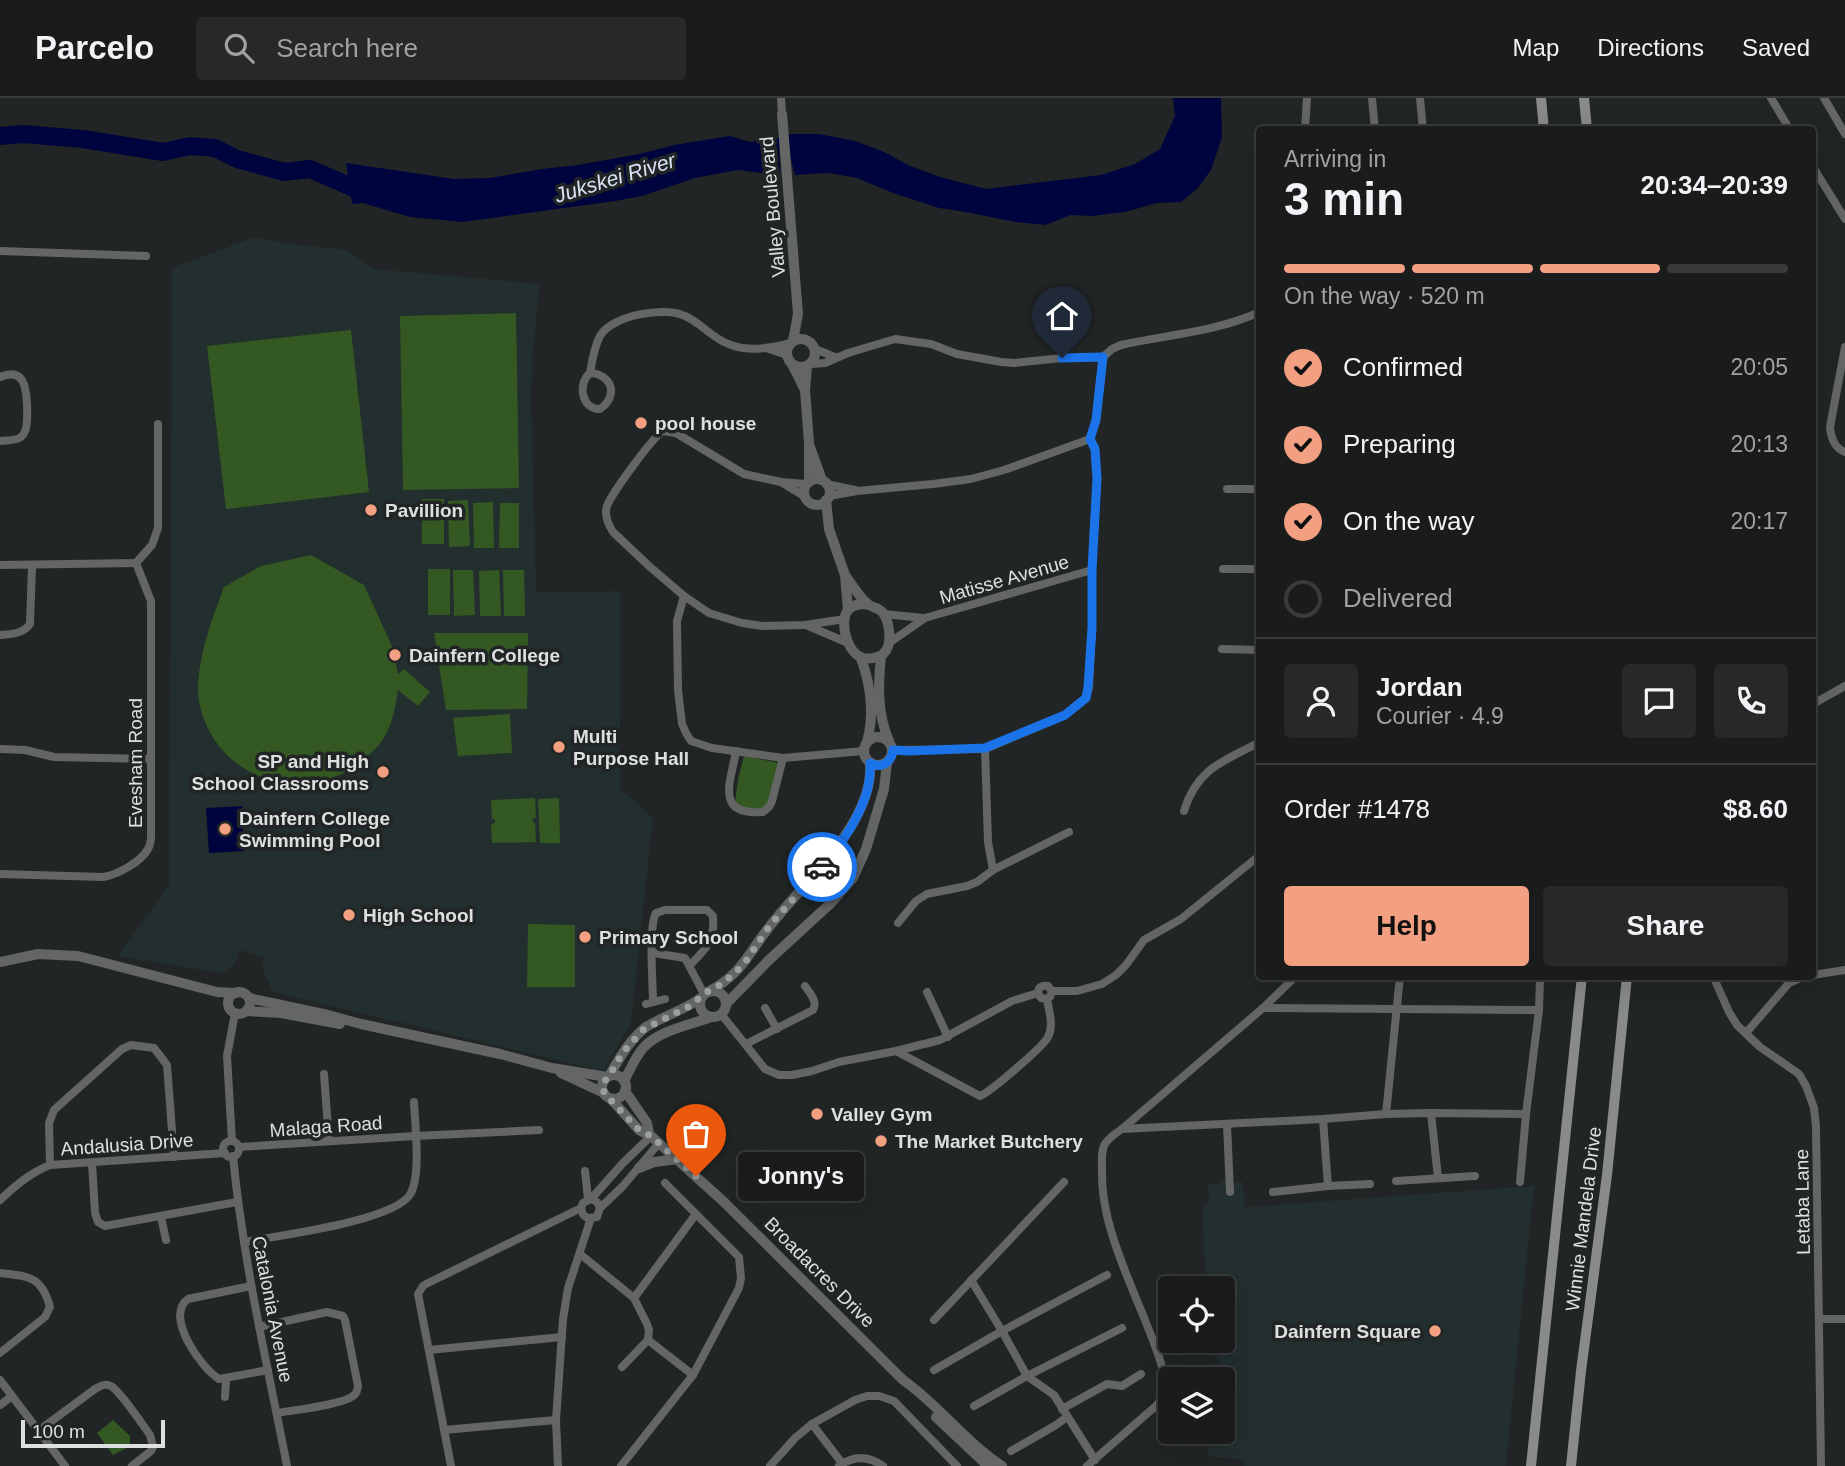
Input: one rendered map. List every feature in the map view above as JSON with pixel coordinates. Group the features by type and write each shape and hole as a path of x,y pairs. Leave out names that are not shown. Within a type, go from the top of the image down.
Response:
{"main road":[{"path":"1541,98 1544,126"},
{"path":"1584,98 1587,126"},
{"name":"Winnie Mandela Drive","path":"1531,1466 1582,980"},
{"name":"Winnie Mandela Drive","path":"1571,1466 1607,1175 1627,980"}],"street":[{"name":"Valley Boulevard","path":"781,98 798,314 807,340"},
{"path":"1306,126 1307,98"},
{"path":"1372,98 1375,126"},
{"path":"1420,98 1423,126"},
{"path":"1771,98 1788,126"},
{"path":"1824,98 1845,134"},
{"path":"1816,172 1845,219"},
{"path":"0,251 146,256"},
{"path":"590,373 601,375 611,387 607,404 600,409 592,408 584,399 583,381 590,373 600,337 621,320 664,311 684,315 730,345 766,349 800,338 807,340 815,349 835,357"},
{"name":"Valley Boulevard","path":"792,342 798,314"},
{"path":"766,349 800,367 825,363 835,357 895,339 931,344 957,354 1001,362 1103,357 1121,345 1216,328 1256,314"},
{"path":"792,342 787,351 805,390"},
{"path":"1845,347 1830,427 1832,439 1839,450 1845,452"},
{"path":"804,496 809,443 805,390 815,349"},
{"path":"684,596 677,621 678,690 682,724 691,741 712,748 783,758 866,747 875,737 880,737 891,746 909,751 985,748 1065,715 1086,698 1088,687 1097,479 1095,449 1090,439 1096,420 1103,357"},
{"path":"0,377 10,374 23,381 26,387 27,410 22,436 0,441"},
{"path":"0,565 136,563 152,545 158,528 158,424"},
{"path":"857,491 813,480 807,483 781,482 744,474 676,433 663,431 653,439 638,459 611,499 606,514 613,532 684,596 709,613 742,623 805,625 847,614 854,606 868,604"},
{"path":"813,504 857,491 971,479 1090,439"},
{"path":"809,443 829,489 829,529"},
{"path":"781,482 813,504 829,529 845,575 848,643 853,652 867,660 881,656 889,643 884,614 868,604 845,575"},
{"path":"1227,489 1256,489"},
{"name":"Evesham Road","path":"0,874 103,877 118,873 149,848 151,601 136,563"},
{"path":"0,635 21,632 30,624 32,566"},
{"path":"1223,569 1256,569"},
{"name":"Matisse Avenue","path":"889,643 925,618 1092,570"},
{"name":"Matisse Avenue","path":"884,614 925,618"},
{"path":"805,625 848,643"},
{"path":"1222,649 1256,650"},
{"path":"861,658 870,688 872,708 866,747 870,778 868,790 847,833 829,859 770,925 735,973 690,1006 644,1029 629,1045 603,1083 607,1096 620,1096 640,1052 651,1041 719,1012 770,959 831,903 853,878 863,856 884,789 887,762 890,759 891,746 882,723 878,687 881,656"},
{"path":"1816,702 1845,686"},
{"path":"1184,811 1206,772 1256,744"},
{"path":"985,748 988,842 993,870"},
{"path":"0,749 24,750 54,757 151,759"},
{"path":"736,751 727,794 733,805 749,811 764,812 771,805 783,758"},
{"path":"870,763 879,766 887,762"},
{"path":"898,923 916,901 927,894 967,886 1069,832"},
{"path":"719,1012 725,1000 720,993 716,991 704,995 699,1002 701,1010 719,1012 765,1069 779,1075 802,1073 948,1037 1012,1001 1038,993 1041,998 1102,984 1126,965 1144,940 1181,919 1256,858"},
{"path":"665,999 650,1003 652,930 656,912 707,910 713,916 714,929 708,947 690,965"},
{"path":"756,945 770,959"},
{"path":"653,953 683,957 690,965 704,995"},
{"name":"Broadacres Drive","path":"0,962 37,954 79,956 217,992 243,993 249,998 552,1068 619,1077 653,1138"},
{"path":"1816,975 1845,970"},
{"path":"971,1280 1027,1376 1054,1395 1091,1463 1157,1405 1163,1395 1164,1383 1162,1364 1122,1263 1106,1213 1102,1188 1102,1151 1109,1138 1263,1008 1292,980"},
{"path":"1387,1114 1401,980"},
{"path":"1520,1182 1540,980"},
{"name":"Letaba Lane","path":"1715,980 1737,1025 1760,1047 1799,1074 1814,1108 1821,1466"},
{"path":"1746,1033 1789,983 1796,980"},
{"path":"746,1044 814,1008 815,1002 805,986"},
{"path":"217,992 237,1010"},
{"path":"927,992 948,1037"},
{"path":"235,1144 225,1144 224,1150 229,1155 238,1153 227,1056 237,1010 230,997 236,993"},
{"path":"896,1051 976,1095 984,1095 1046,1041 1051,1023 1049,995"},
{"path":"237,1010 250,1005 249,998"},
{"path":"765,1008 777,1029"},
{"path":"1263,1008 1539,1010"},
{"name":"Broadacres Drive","path":"237,1010 273,1012 340,1024 361,1024"},
{"path":"50,1165 49,1123 54,1110 122,1049 131,1045 154,1048 167,1065 174,1157"},
{"path":"629,1045 640,1052"},
{"name":"Broadacres Drive","path":"552,1068 607,1096 639,1130 678,1159 724,1202 903,1380 918,1390 1002,1466"},
{"path":"324,1074 329,1141"},
{"path":"244,1242 360,1220 409,1197 415,1183 414,1102"},
{"path":"1431,1113 1438,1178"},
{"path":"1122,1129 1387,1114 1526,1114"},
{"path":"1323,1119 1328,1186"},
{"path":"1227,1124 1230,1192"},
{"name":"Malaga Road","path":"235,1144 539,1130"},
{"path":"451,1466 418,1294 423,1286 581,1208 623,1163 653,1138"},
{"path":"581,1208 585,1217 597,1217 600,1208 637,1170 653,1138"},
{"name":"Catalonia Avenue","path":"229,1155 251,1286 287,1466"},
{"name":"Andalusia Drive","path":"0,1200 39,1169 50,1165 229,1155"},
{"path":"637,1170 654,1162 678,1159"},
{"path":"92,1163 95,1213 101,1224 113,1226 237,1202"},
{"path":"623,1163 637,1170"},
{"path":"585,1171 590,1199"},
{"path":"1396,1181 1475,1176"},
{"path":"934,1320 1064,1181"},
{"path":"621,1466 693,1375 734,1300 741,1278 739,1257 665,1183"},
{"path":"1273,1192 1370,1184"},
{"path":"0,1192 10,1191"},
{"path":"590,1199 597,1202 600,1208"},
{"path":"634,1298 696,1214"},
{"path":"161,1217 166,1240"},
{"path":"558,1466 556,1420 568,1288 591,1219"},
{"path":"580,1254 634,1298 649,1329 648,1340 622,1367"},
{"path":"0,1273 33,1279 45,1294 50,1307 45,1317 0,1353"},
{"path":"934,1370 1107,1275"},
{"path":"251,1286 188,1298 181,1304 180,1309 186,1339 219,1379 268,1370"},
{"path":"259,1327 327,1312 343,1316 345,1320 357,1391 352,1397 339,1402 277,1413"},
{"path":"1819,1319 1845,1319"},
{"path":"974,1406 1122,1328"},
{"path":"429,1350 562,1337"},
{"path":"648,1340 693,1375"},
{"path":"1011,1451 1107,1384 1122,1386 1141,1374"},
{"path":"225,1397 226,1379"},
{"name":"Broadacres Drive","path":"903,1380 911,1392 988,1466"},
{"path":"0,1381 64,1466"},
{"path":"38,1431 95,1389 109,1385 127,1404 152,1441 151,1451 132,1466"},
{"path":"0,1405 12,1396"},
{"path":"770,1466 795,1438 812,1424 867,1396 879,1396 894,1401 957,1466"},
{"path":"444,1430 556,1420"},
{"path":"812,1424 841,1465 853,1458 862,1457 870,1458 883,1466"}],"shaded area":[{"name":"Dainfern College","path":"255,237 345,250 374,269 540,284 531,395 536,592 620,591 620,789 653,817 631,1023 603,1071 273,992 262,968 264,957 240,950 234,966 221,973 118,956 169,885 172,268"},
{"name":"Dainfern Square","path":"1221,1180 1228,1180 1229,1183 1242,1181 1245,1207 1534,1186 1506,1466 1244,1466 1244,1460 1207,1456 1210,1444 1235,1444 1235,1367 1220,1367 1216,1353 1235,1353 1235,1276 1205,1276 1202,1205 1209,1204 1208,1185 1221,1183"}],"green space":[{"path":"516,313 519,488 403,490 400,316"},
{"path":"351,330 369,492 226,509 207,346"},
{"path":"422,499 444,499 444,544 422,544"},
{"path":"468,500 470,546 449,547 448,501"},
{"path":"493,502 494,548 474,548 473,503"},
{"path":"500,503 519,503 519,548 499,548"},
{"path":"311,555 364,585 392,646 398,674 404,669 430,692 418,706 398,690 390,726 379,745 368,756 345,772 320,781 295,784 269,780 246,770 226,754 210,732 200,706 198,692 204,646 224,587 261,566"},
{"path":"428,569 450,569 450,615 428,615"},
{"path":"453,570 473,570 475,615 454,616"},
{"path":"499,570 501,616 480,616 479,571"},
{"path":"503,570 524,570 525,616 504,616"},
{"path":"434,633 528,633 527,709 446,710"},
{"path":"510,714 512,753 458,756 453,718"},
{"path":"744,756 779,763 777,782 763,811 747,810 735,803"},
{"path":"535,798 536,818 533,818 533,822 536,842 492,843 491,824 495,823 495,819 492,819 491,800"},
{"path":"559,798 560,843 540,843 538,799"},
{"path":"528,924 575,925 575,987 527,987"},
{"path":"113,1420 130,1436 130,1446 113,1455 97,1433"}],"water":[{"path":"1173,98 1221,98 1222,137 1211,170 1197,189 1181,202 1157,203 1125,212 1092,216 1071,215 1045,225 939,208 857,178 829,173 795,175 784,134 819,134 855,141 940,177 986,189 1101,175 1135,164 1160,149 1175,116"},
{"path":"730,136 749,142 779,138 780,171 761,173 738,170 695,178 642,196 463,222 410,217 363,203 352,204 346,163 454,179 489,178 578,165"},
{"name":"Dainfern College Swimming Pool","path":"242,806 244,851 209,853 206,808"}],"waterway":[{"name":"Jukskei River","path":"0,136 23,134 83,139 163,152 190,146 215,148 237,159 284,172 310,169 370,195"}],"way so far":[{"path":"696,1176 649,1134 639,1130 606,1096 602,1090 604,1080 623,1052 644,1029 690,1006 735,973 770,925 822,867"}],"place":[{"name":"pool house","path":"641,423"},
{"name":"Pavillion","path":"371,510"},
{"name":"Dainfern College","path":"395,655"},
{"name":"Multi Purpose Hall","path":"559,747"},
{"name":"SP and High School Classrooms","path":"383,772"},
{"name":"Dainfern College Swimming Pool","path":"225,829"},
{"name":"High School","path":"349,915"},
{"name":"Primary School","path":"585,937"},
{"name":"Valley Gym","path":"817,1114"},
{"name":"The Market Butchery","path":"881,1141"},
{"name":"Jonny's","path":"696,1176"},
{"name":"Dainfern Square","path":"1435,1331"}],"route":[{"path":"822,867 855,820 868,790 870,763 883,765 890,759 893,750 985,748 1065,715 1076,708 1088,694 1097,479 1095,449 1090,439 1096,420 1103,357 1062,358"}]}
